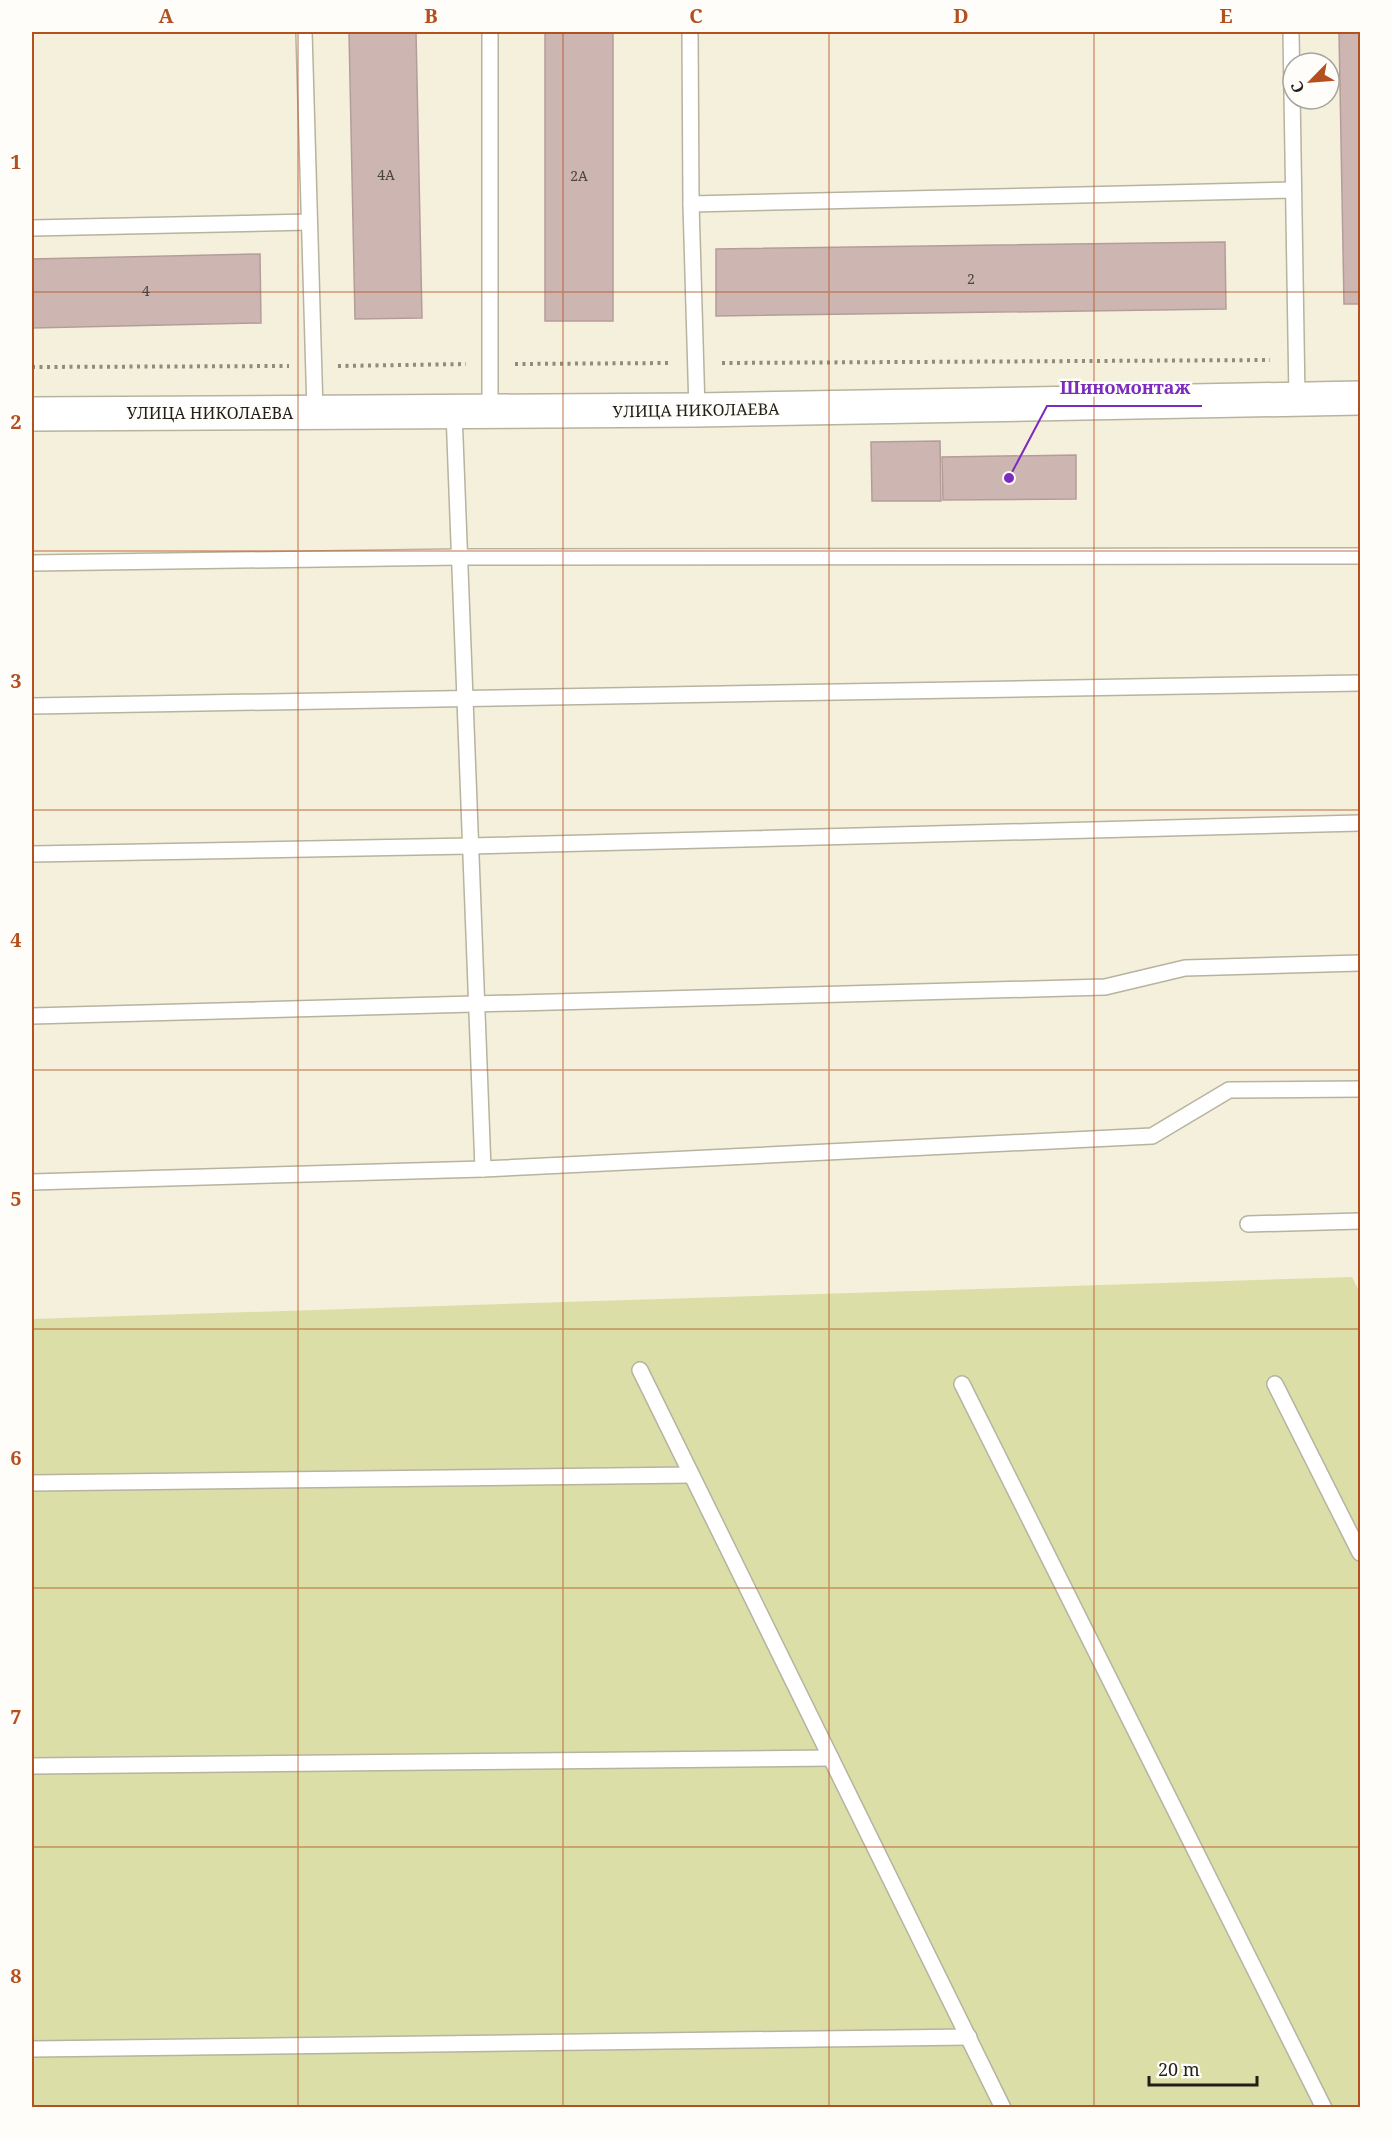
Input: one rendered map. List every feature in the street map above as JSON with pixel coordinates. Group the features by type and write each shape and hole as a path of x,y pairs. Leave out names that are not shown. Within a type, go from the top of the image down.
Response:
{"main road":[{"name":"УЛИЦА НИКОЛАЕВА","path":"32,414 697,410 1360,398"}],"lane":[{"path":"304,32 315,412"},
{"path":"490,32 490,411"},
{"path":"690,32 691,204 697,410"},
{"path":"1291,32 1297,398"},
{"path":"691,204 1293,190"},
{"path":"32,228 309,222"},
{"path":"454,412 483,1169"},
{"path":"32,563 460,557 1360,556"},
{"path":"32,706 1360,683"},
{"path":"32,854 470,846 1360,823"},
{"path":"32,1016 1105,987 1185,968 1360,963"},
{"path":"32,1182 483,1169 1152,1136 1229,1090 1360,1089"},
{"path":"1248,1224 1360,1221"},
{"path":"640,1370 1003,2108"},
{"path":"962,1384 1324,2108"},
{"path":"1275,1384 1360,1553"},
{"path":"32,1483 692,1474"},
{"path":"32,1766 831,1758"},
{"path":"32,2049 969,2037"}],"green space":[{"path":"1352,1277 1360,1293 1360,2107 32,2107 32,1319"}],"building":[{"path":"349,32 416,32 422,318 355,319"},
{"path":"545,32 613,32 613,321 545,321"},
{"path":"1339,32 1360,32 1360,304 1344,304"},
{"path":"1225,242 1226,309 716,316 716,249"},
{"path":"260,254 261,323 32,328 32,259"},
{"path":"940,441 941,501 872,501 871,442"},
{"path":"1076,455 1076,499 943,500 942,457"}],"place":[{"name":"Шиномонтаж","path":"1009,478"}]}
